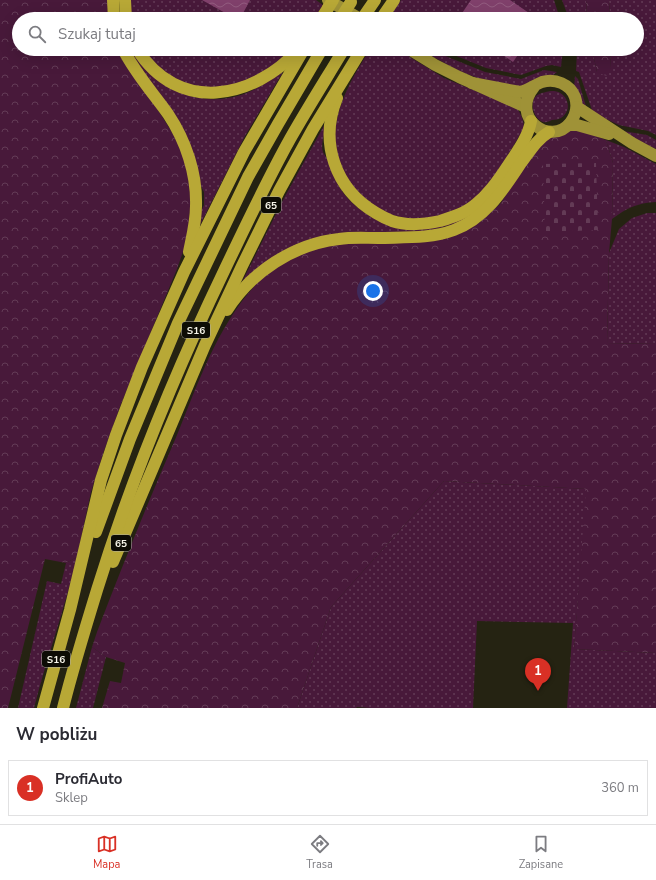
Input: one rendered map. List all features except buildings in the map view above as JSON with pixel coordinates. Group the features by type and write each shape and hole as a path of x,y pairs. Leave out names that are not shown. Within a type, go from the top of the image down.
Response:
{"highway":[{"path":"114,0 114,12"},
{"path":"125,0 126,12"},
{"path":"366,12 374,0"},
{"path":"386,12 394,0"},
{"path":"345,12 352,1"},
{"path":"326,12 330,3"},
{"path":"127,56 169,116 182,141 191,164 196,206 193,234 184,272"},
{"path":"142,56 155,71 169,81 183,88 200,92 219,93 236,90 266,77 292,56"},
{"name":"S16","path":"43,708 70,610 101,480 116,435 142,367 184,272 244,152 300,56"},
{"name":"S16","path":"70,610 106,501 178,323 248,177 318,56"},
{"name":"S16","path":"63,708 85,628 107,558 134,480 167,395 197,326 264,188 290,139 340,56"},
{"name":"65","path":"85,628 205,345 278,191 313,129 358,56"},
{"path":"348,71 334,105 330,120 330,152 338,174 352,195 365,206 393,221 415,224 434,222 460,214 476,205 500,176 527,134 531,121"},
{"path":"205,345 243,288 262,271 292,252 303,247 339,239 430,236 453,230 473,220 488,208 501,194 537,140 550,132"}],"main road":[{"path":"330,3 351,12"},
{"path":"420,56 435,66 526,107"},
{"path":"472,83 520,92 547,81 562,83 569,88 576,100 577,107 574,117 569,125 560,130 550,132 536,127 527,115 526,107 526,100 534,87"},
{"path":"577,107 632,143 656,156"},
{"path":"569,125 577,125 597,130 632,143"}],"green space":[{"path":"0,0 109,0 110,12 12,12 12,56 123,56 177,140 186,162 191,200 189,223 185,246 177,269 121,404 104,451 91,492 77,557 66,563 45,559 8,708 0,708"},
{"path":"130,0 316,0 323,5 318,12 131,12"},
{"path":"401,0 554,0 558,12 393,12"},
{"path":"562,0 586,0 587,12 566,12"},
{"path":"586,0 609,0 610,12 587,12"},
{"path":"609,0 656,0 656,135 648,131 619,125 593,113 579,72 576,71 577,56 594,56 597,72 611,68 610,56 644,56 644,12 610,12"},
{"path":"133,56 137,56 142,64 154,76 168,86 183,94 200,98 217,99 234,97 255,89 283,72 245,136 198,229 200,213 204,205 204,192"},
{"path":"148,56 283,56 262,73 246,81 229,86 212,87 195,86 178,80 161,70"},
{"path":"366,56 408,56 444,78 517,108 523,120 524,128 493,178 471,202 453,212 434,217 415,219 396,216 378,209 362,199 349,184 340,165 335,145 335,132 339,110 358,69"},
{"path":"432,56 445,56 485,72 521,79 544,70 557,72 553,75 520,87 480,79 457,70"},
{"path":"456,56 562,56 561,67 552,65 546,66 521,75 486,68"},
{"path":"594,56 610,56 611,68 606,76 597,72"},
{"path":"575,76 578,79 587,110 585,112 574,88"},
{"path":"554,91 559,92 565,98 568,106 567,111 561,118 543,122 537,118 535,114 533,107 534,99 539,94"},
{"path":"326,122 322,149 323,153 328,159 337,182 345,195 357,207 372,217 395,226 478,210 461,222 240,286 283,200"},
{"path":"571,130 585,132 606,140 613,163 607,344 656,343 656,653 574,649 586,489 444,481 331,607 297,708 102,708 110,681 121,683 125,663 106,657 92,647 97,632 202,374 221,334 245,298 259,281 274,269 299,256 325,246 479,223 500,204 543,139"},
{"path":"617,130 647,135 656,140 656,149"},
{"path":"606,140 624,147 656,164 656,202 632,207 612,219 613,163"},
{"path":"596,163 598,230 545,232 543,164"},
{"path":"647,213 656,213 656,343 607,344 609,253 619,229 632,218"},
{"path":"444,481 587,489 574,649 656,653 656,708 567,708 573,623 477,621 473,708 297,708 331,607"},
{"path":"77,557 34,708 18,708 47,581 61,584 66,563"},
{"path":"92,647 106,657 93,708 76,708"}],"water":[{"path":"202,0 250,0 244,12 223,12"},
{"path":"471,0 510,0 528,12 463,12"},
{"path":"504,56 517,56 513,62"}],"place":[{"name":"ProfiAuto","path":"538,691"}]}
